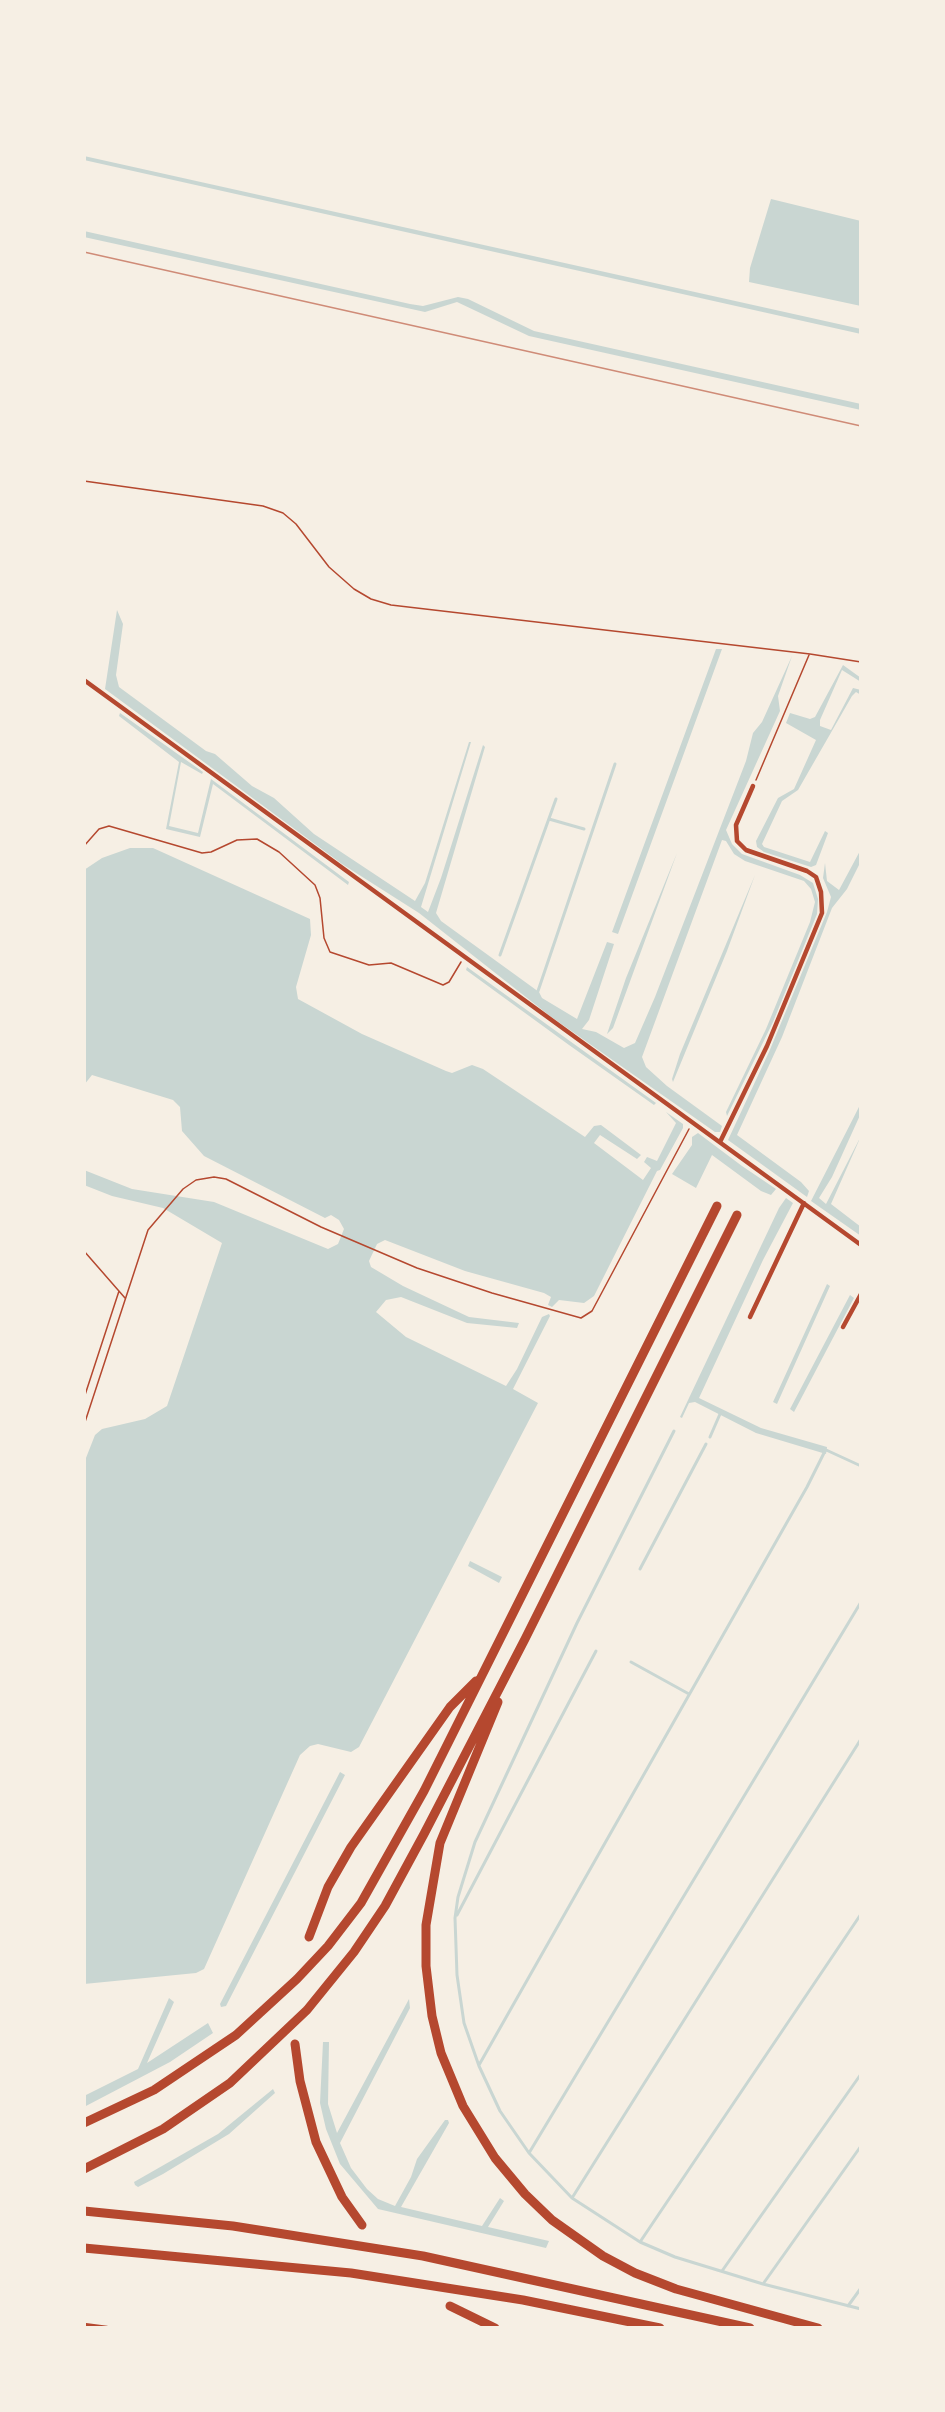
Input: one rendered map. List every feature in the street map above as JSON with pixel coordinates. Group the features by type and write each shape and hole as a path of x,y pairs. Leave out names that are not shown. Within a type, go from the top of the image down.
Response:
{"highway":[{"path":"84,2123 141,2097 209,2055 261,2014 328,1946 362,1902 386,1862 482,1675 717,1206"},
{"path":"84,2169 163,2129 230,2082 285,2033 325,1990 385,1906 525,1639 737,1215"},
{"path":"525,1639 453,1807 440,1843 429,1896 426,1925 428,1991 441,2053 452,2082 475,2129 495,2158 525,2194 578,2240 620,2265 676,2289 818,2328"},
{"path":"309,1937 328,1887 351,1847 450,1707 482,1675"},
{"path":"296,2044 300,2081 313,2133 342,2197 362,2225"},
{"path":"84,2211 233,2226 423,2256 750,2328"},
{"path":"84,2248 204,2257 406,2280 533,2302 660,2328"},
{"path":"450,2306 495,2328"}],"street":[{"path":"84,680 861,1245"},
{"path":"720,1142 767,1046 822,913 821,892 816,877 807,871 746,850 737,841 736,825 753,786"},
{"path":"750,1317 804,1203"},
{"path":"843,1327 861,1294"},
{"path":"84,2325 107,2328"}],"path":[{"path":"84,481 263,506 283,513 296,524 329,567 354,589 371,599 391,605 810,654 861,662"},
{"path":"753,786 810,654"},
{"path":"84,846 99,829 109,826 202,853 211,852 237,840 257,839 279,852 315,885 321,898 324,938 330,952 369,965 391,963 443,985 449,982 464,957"},
{"path":"84,1425 148,1230 179,1194 196,1180 219,1177 337,1234 417,1268 576,1318 586,1316 594,1308 693,1122"},
{"path":"84,1251 126,1298"},
{"path":"84,1398 119,1291"}],"shaded area":[{"path":"84,156 861,329 861,334 84,160"},
{"path":"771,199 861,221 861,306 749,282 750,268"},
{"path":"84,231 410,304 423,306 458,297 468,299 534,331 861,404 861,410 529,336 457,302 425,312 84,237"},
{"path":"117,610 123,624 116,675 119,687 206,751 215,754 252,786 274,798 314,834 415,901 425,883 469,742 471,742 421,907 428,912 483,745 485,747 436,913 441,921 539,992 542,998 577,1019 607,942 614,944 589,1020 582,1029 596,1032 624,1048 635,1043 655,997 746,761 753,733 762,722 792,656 778,696 780,711 726,830 732,844 742,854 800,875 813,883 818,899 817,914 773,1022 727,1116 726,1112 766,1029 810,922 815,902 811,889 804,881 745,861 734,854 726,841 722,840 642,1057 646,1067 667,1086 722,1126 720,1132 715,1132 550,1016 419,913 342,864 105,689"},
{"path":"716,649 722,649 618,934 612,932"},
{"path":"843,665 861,678 861,682 842,670 820,720 820,726 831,730 853,688 861,690 861,695 856,692 852,696 798,790 782,801 762,844 764,847 810,862 825,831 828,833 816,865 811,867 764,852 757,847 756,841 778,798 794,789 816,740 786,723 790,713 810,719 815,717"},
{"path":"120,713 203,772 202,774 181,762 169,826 198,833 211,779 349,882 348,885 213,784 200,837 166,829 179,762 119,716"},
{"path":"130,848 153,848 310,919 311,935 296,987 298,999 362,1034 446,1071 452,1073 472,1065 483,1069 585,1137 594,1126 601,1125 641,1155 637,1159 600,1135 594,1143 643,1180 651,1168 644,1162 647,1157 657,1161 676,1123 666,1112 683,1124 683,1128 660,1170 657,1171 594,1296 584,1303 559,1300 552,1307 548,1305 551,1297 544,1293 465,1271 385,1240 377,1244 369,1261 371,1267 403,1286 469,1317 519,1323 517,1328 467,1323 401,1297 386,1300 376,1312 406,1337 506,1386 517,1369 542,1317 549,1314 513,1389 538,1403 359,1747 351,1752 318,1744 310,1746 300,1755 204,1969 196,1973 84,1984 84,1463 95,1435 102,1429 145,1419 167,1406 222,1243 163,1208 112,1196 84,1185 84,1170 132,1189 214,1202 328,1249 338,1244 344,1229 339,1220 331,1215 325,1218 204,1156 182,1131 180,1107 173,1100 92,1075 84,1085 84,870 102,858"},
{"path":"861,849 861,861 847,889 832,908 782,1037 737,1135 801,1182 809,1191 807,1197 728,1140 769,1052 827,912 831,897 823,878 825,863 827,881 839,890"},
{"path":"677,853 613,1028 607,1034 626,978"},
{"path":"755,875 727,951 673,1082 680,1054"},
{"path":"467,967 656,1103 654,1105 569,1045 466,970"},
{"path":"861,1103 861,1113 832,1177 819,1198 826,1204 861,1136 831,1204 861,1227 861,1236 811,1201"},
{"path":"698,1133 776,1189 771,1195 761,1191 712,1155 696,1188 672,1174 692,1145 692,1137"},
{"path":"786,1198 793,1203 763,1260 699,1398 761,1428 827,1447 826,1454 756,1433 695,1402 689,1403 682,1418 680,1417 779,1208"},
{"path":"827,1284 830,1286 777,1404 773,1402"},
{"path":"850,1295 854,1298 794,1412 790,1409"},
{"path":"470,1561 502,1577 499,1583 468,1566"},
{"path":"340,1772 345,1775 226,2006 221,2007 220,2004"},
{"path":"169,1998 174,2002 147,2063 208,2023 213,2033 170,2062 84,2107 84,2096 138,2069"},
{"path":"409,1999 410,2008 340,2143 351,2168 378,2199 395,2206 411,2177 417,2159 445,2120 448,2120 449,2123 401,2207 482,2226 500,2198 504,2201 488,2227 549,2241 546,2248 378,2209 340,2164 326,2129 320,2103 323,2042 329,2042 328,2104 337,2133"},
{"path":"273,2089 275,2093 229,2134 163,2174 138,2187 135,2185 134,2182 218,2134"}],"waterway":[{"path":"538,991 615,764"},
{"path":"500,955 556,799"},
{"path":"549,819 584,829"},
{"path":"710,1437 720,1414"},
{"path":"674,1431 577,1623 475,1842 458,1897 455,1918 457,1975 464,2023 479,2066 500,2111 529,2153 572,2198 640,2242 675,2257 763,2284 861,2309"},
{"path":"640,1569 706,1444"},
{"path":"824,1449 861,1466"},
{"path":"479,2065 807,1487 825,1451"},
{"path":"529,2153 861,1602"},
{"path":"457,1915 596,1651"},
{"path":"631,1662 689,1694"},
{"path":"572,2198 861,1739"},
{"path":"640,2242 861,1914"},
{"path":"722,2271 861,2074"},
{"path":"763,2284 861,2146"},
{"path":"848,2306 861,2288"}],"tram line":[{"path":"84,252 861,426"}]}
